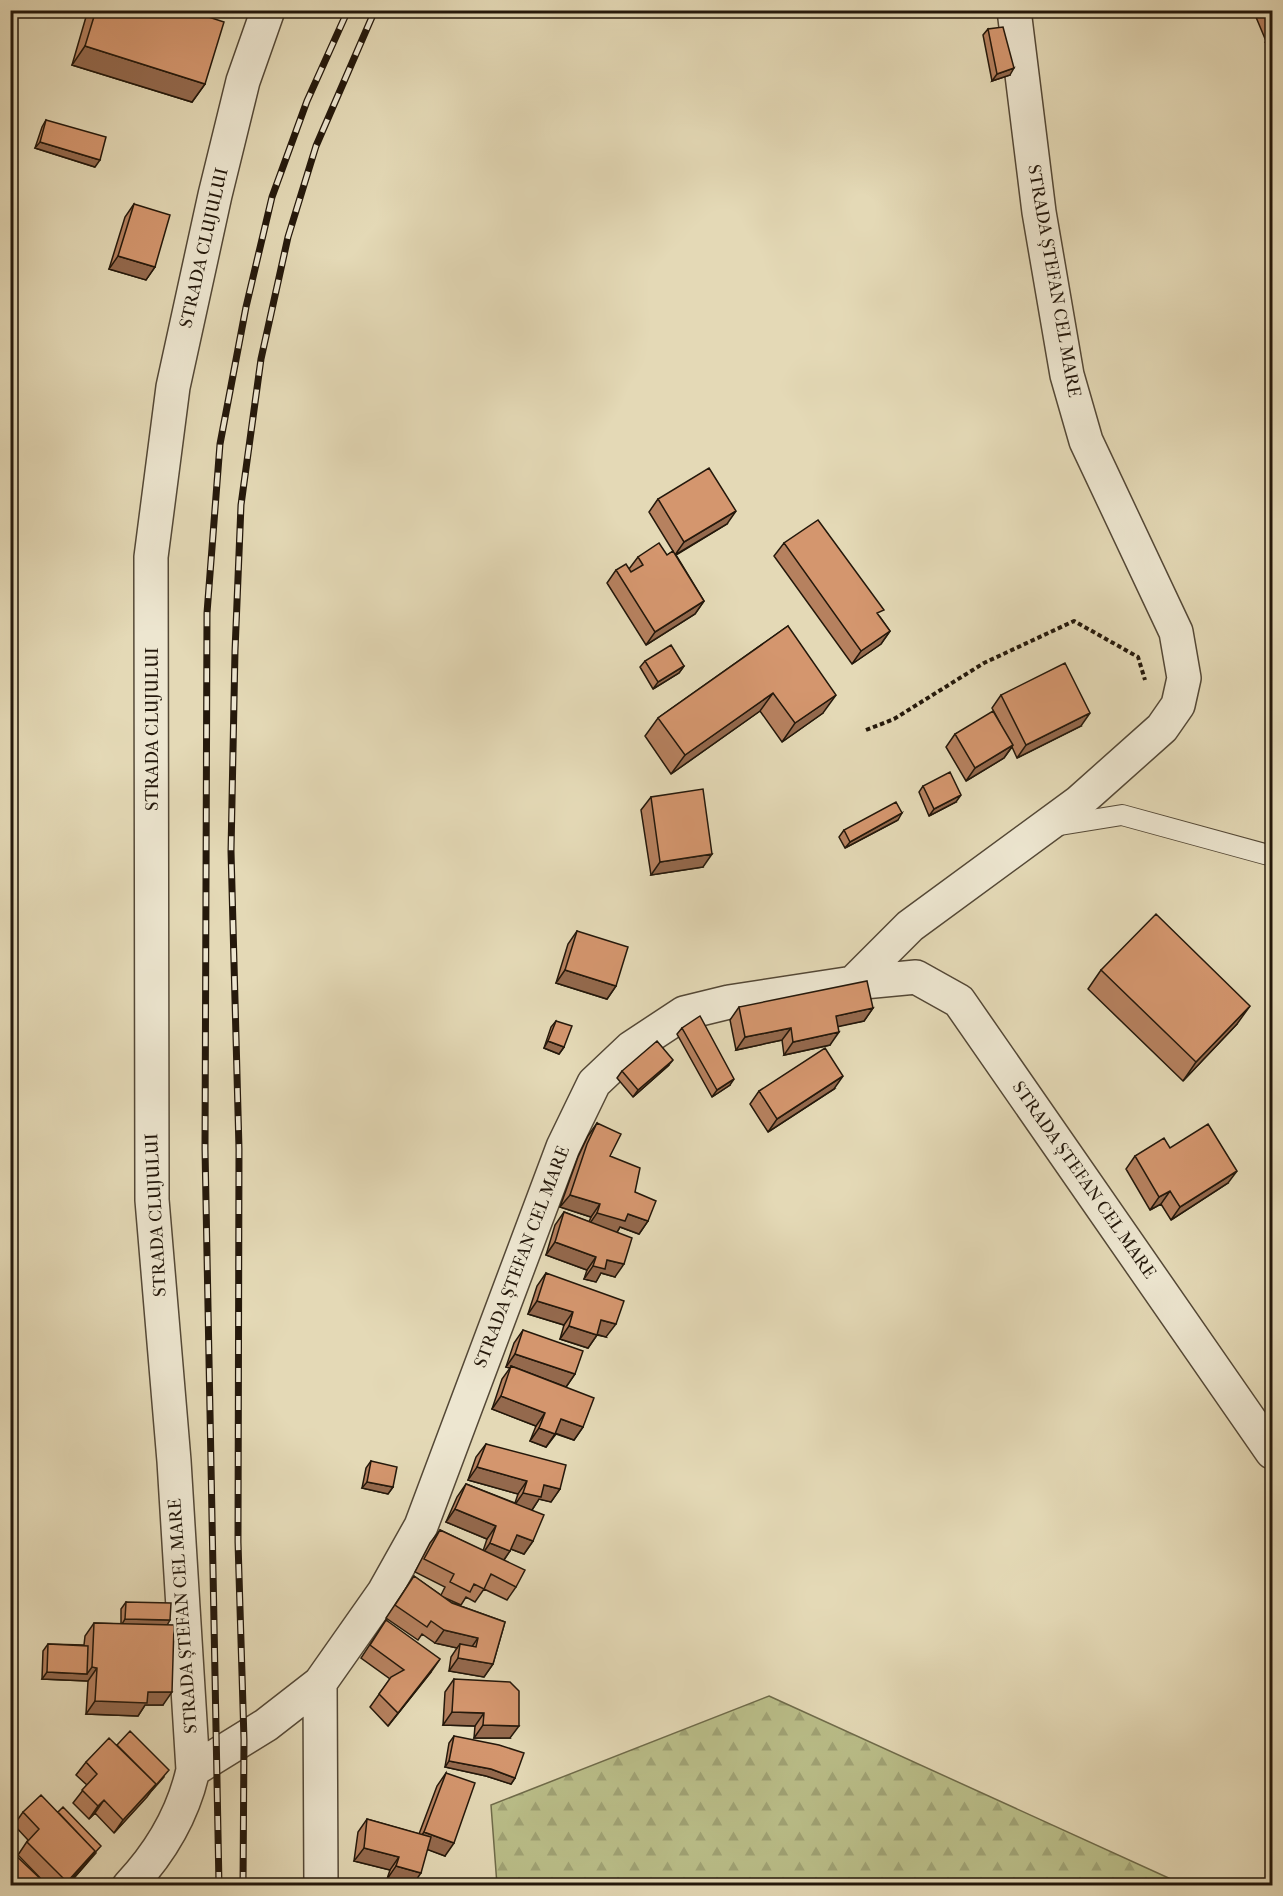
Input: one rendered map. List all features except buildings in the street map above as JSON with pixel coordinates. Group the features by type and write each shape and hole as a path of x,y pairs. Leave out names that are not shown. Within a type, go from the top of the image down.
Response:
{"street":[{"name":"STRADA CLUJULUI","path":"174,1461 152,1200 151,557 175,376 243,81 268,10"},
{"name":"STRADA ȘTEFAN CEL MARE","path":"853,983 910,926 1079,802 1162,728 1178,705 1184,678 1176,632 1086,441 1067,375 1039,212 1014,10"},
{"name":"STRADA ȘTEFAN CEL MARE","path":"193,1770 266,1725 320,1683 384,1592 421,1526 562,1147 594,1083 631,1048 684,1013 729,1002 853,983 916,977 959,1001 1272,1452"},
{"name":"STRADA ȘTEFAN CEL MARE","path":"129,1886 160,1848 176,1823 189,1791 193,1770 174,1461"},
{"path":"320,1683 321,1886"}],"lane":[{"name":"STRADA ȘTEFAN CEL MARE","path":"1043,828 1122,815 1272,856"}],"path":[{"path":"866,730 894,719 984,663 1074,621 1138,657 1162,728"}],"green space":[{"path":"769,1696 1184,1885 497,1885 491,1805"}],"railway":[{"path":"219,1886 205,1149 207,613 220,444 246,307 272,197 307,101 348,10"},
{"path":"243,1886 244,1740 238,1542 239,1149 231,851 241,505 261,359 288,237 316,146 375,10"}]}
